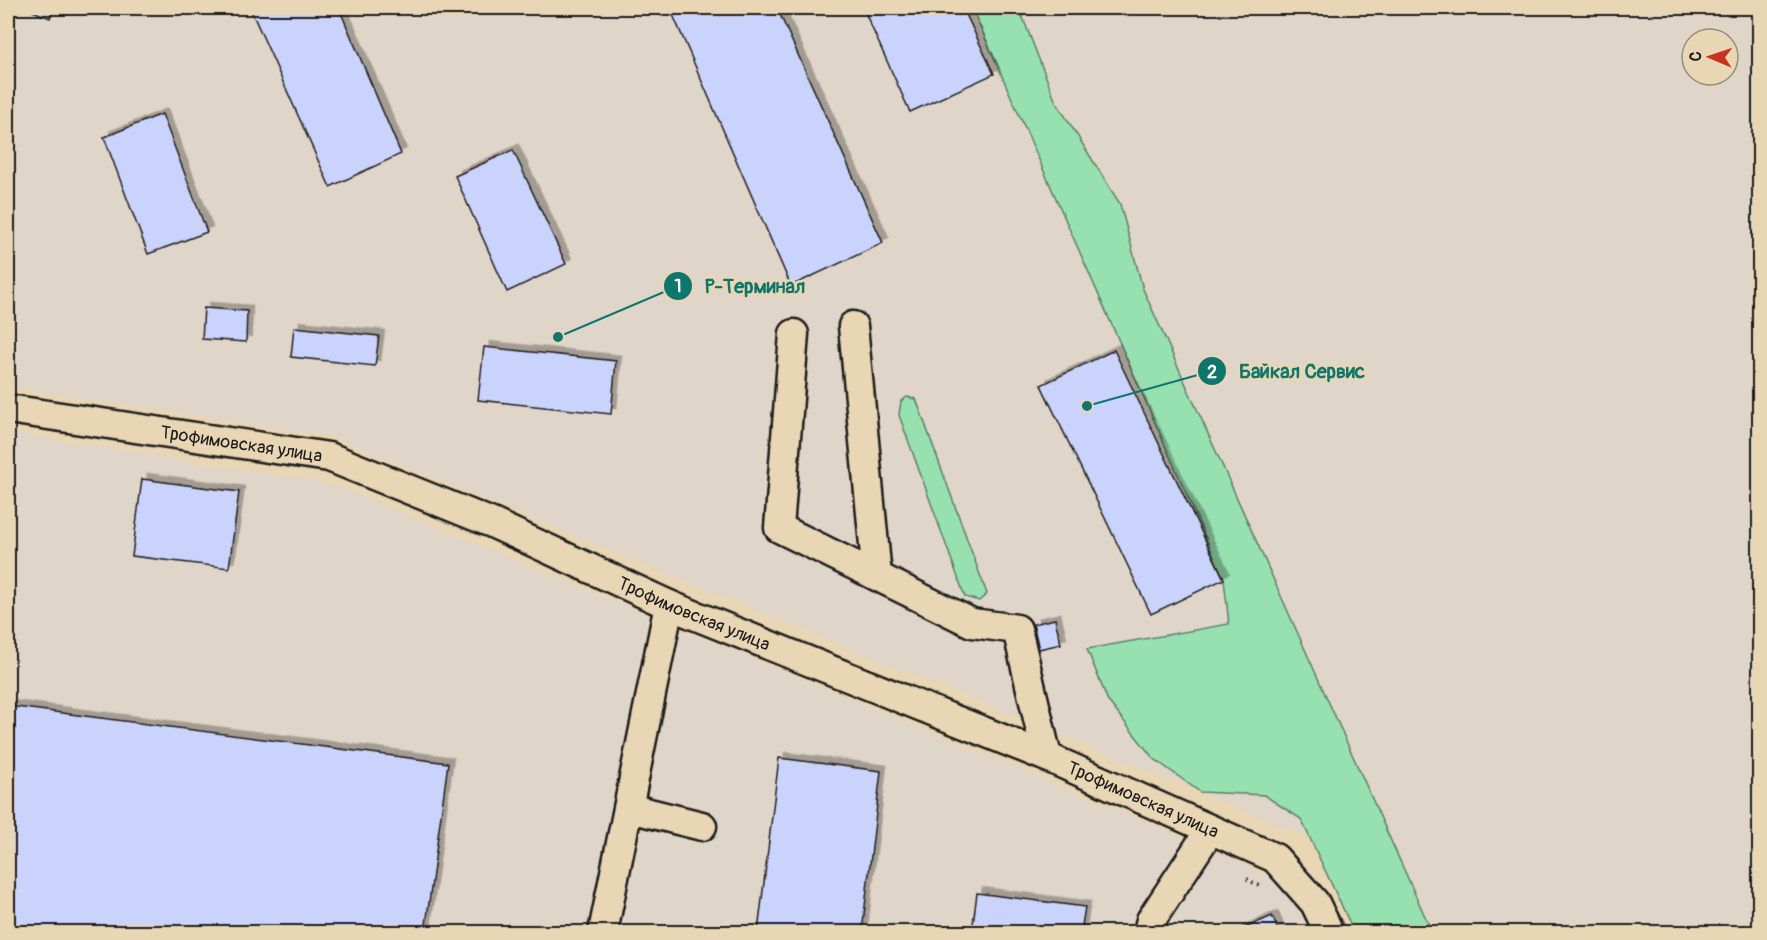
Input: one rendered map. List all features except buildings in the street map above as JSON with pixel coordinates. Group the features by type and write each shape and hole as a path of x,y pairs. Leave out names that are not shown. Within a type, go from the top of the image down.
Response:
{"street":[{"path":"853,326 877,576"},
{"path":"794,334 778,528 972,623 1017,628 1047,757"},
{"name":"Трофимовская улица","path":"8,409 329,457 492,523 669,605 1047,757 1275,858 1315,903 1329,933"},
{"path":"603,933 669,605"},
{"path":"629,808 702,826"},
{"path":"1148,933 1151,920 1210,830"}],"shaded area":[{"path":"8,8 1759,8 1759,932 1388,932 1354,858 1266,819 333,437 8,387"},
{"path":"8,432 309,480 342,488 1222,853 1269,877 1299,906 1312,932 8,932"}],"green space":[{"path":"972,8 1019,8 1055,100 1120,204 1143,289 1432,932 1354,932 1301,819 1264,795 1200,792 1153,758 1108,701 1087,649 1229,624 1224,579"},
{"path":"907,397 916,399 987,594 979,601 965,597 899,415 901,401"}],"place":[{"name":"Р-Терминал","path":"558,337"},
{"name":"Байкал Сервис","path":"1087,406"}]}
